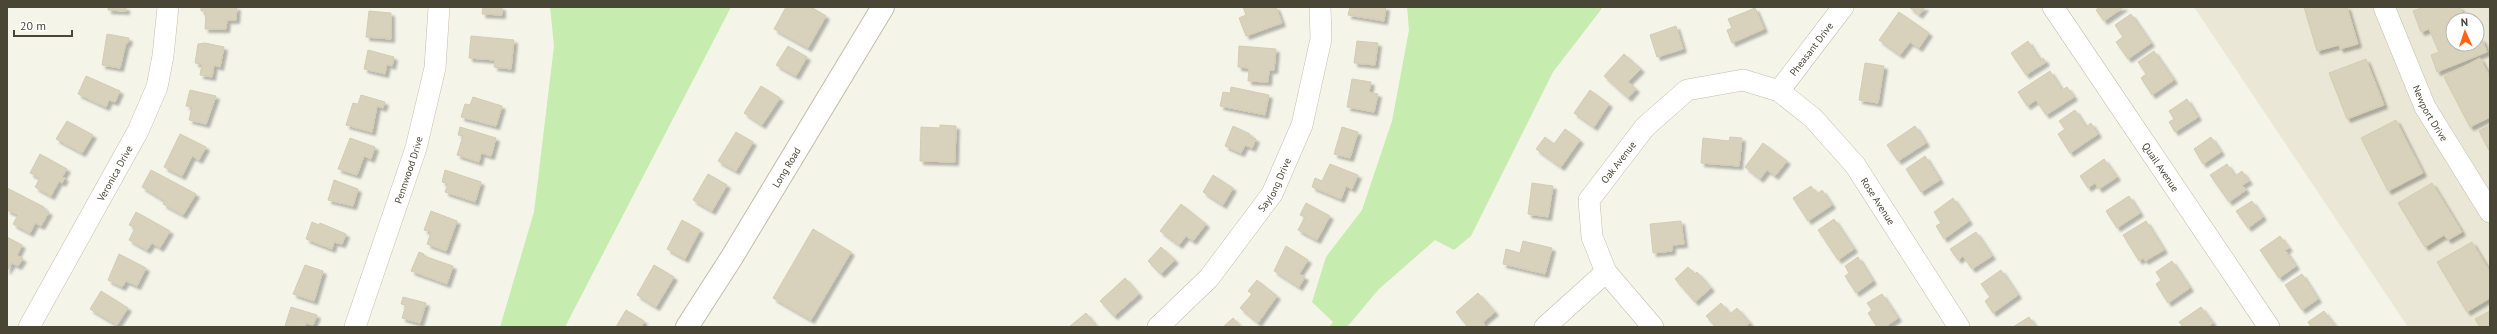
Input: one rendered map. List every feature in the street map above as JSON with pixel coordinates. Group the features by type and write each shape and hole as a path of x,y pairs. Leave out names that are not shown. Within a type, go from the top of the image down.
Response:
{"street":[{"name":"Veronica Drive","path":"29,327 138,131 157,87 163,56 168,7"},
{"name":"Pennwood Drive","path":"355,327 416,148 435,68 439,7"},
{"name":"Long Road","path":"687,327 732,257 883,7"},
{"name":"Saylong Drive","path":"1158,327 1209,278 1272,194 1302,125 1321,39 1320,7"},
{"name":"Pheasant Drive","path":"1779,91 1843,7"},
{"name":"Quail Avenue","path":"2053,7 2269,327"},
{"name":"Newport Drive","path":"2384,7 2425,107 2490,212"},
{"name":"Oak Avenue","path":"1653,327 1606,272 1592,237 1589,200 1645,127 1687,90 1743,80 1779,91"},
{"name":"Rose Avenue","path":"1779,91 1813,118 1855,164 1959,327"},
{"path":"1544,327 1606,272"}],"shaded area":[{"path":"2194,7 2490,7 2490,327 2408,327"}],"green space":[{"path":"550,7 731,7 565,327 500,327 534,212 554,46"},
{"path":"1407,7 1603,7 1553,72 1471,236 1454,250 1435,240 1379,289 1347,327 1329,327 1333,322 1312,302 1326,257 1362,210 1392,121 1409,30"}],"building":[{"path":"108,7 126,7 126,11 108,10"},
{"path":"201,7 237,7 236,20 227,20 226,29 205,29 206,11 201,11"},
{"path":"483,7 502,7 502,15 482,14"},
{"path":"786,7 811,7 826,16 808,48 774,29"},
{"path":"1243,7 1276,7 1282,23 1246,36 1239,18 1246,15"},
{"path":"1350,7 1386,7 1384,21 1348,15"},
{"path":"1909,7 1925,7 1919,15"},
{"path":"2099,7 2124,7 2104,21 2096,10"},
{"path":"2304,7 2347,7 2358,44 2340,49 2339,45 2317,51"},
{"path":"2423,7 2460,7 2462,12 2445,12 2445,52 2485,52 2485,47 2487,52 2437,72 2431,55 2439,52 2429,29 2421,32 2413,11"},
{"path":"1755,8 1764,29 1732,43 1727,30 1732,28 1728,19"},
{"path":"369,11 391,13 391,39 366,37"},
{"path":"1899,12 1929,33 1919,48 1910,42 1900,55 1879,40"},
{"path":"2131,14 2151,43 2128,59 2116,42 2123,37 2115,25"},
{"path":"1676,26 1683,49 1657,57 1650,35"},
{"path":"107,34 129,38 128,43 126,43 120,68 102,65"},
{"path":"471,36 514,40 511,69 494,67 495,60 469,58"},
{"path":"1357,41 1378,43 1375,65 1354,63"},
{"path":"2028,41 2040,60 2043,58 2046,62 2026,75 2011,53"},
{"path":"205,43 224,47 220,67 214,65 212,77 200,75 202,64 195,63 198,44"},
{"path":"788,46 807,57 796,76 776,65"},
{"path":"1239,46 1276,49 1274,70 1269,70 1268,82 1248,81 1249,68 1238,67"},
{"path":"368,50 394,57 392,66 387,64 385,74 364,69"},
{"path":"2154,51 2174,80 2152,95 2141,78 2146,74 2138,62"},
{"path":"1624,54 1641,69 1628,82 1636,89 1628,98 1604,76"},
{"path":"2480,58 2490,77 2490,117 2470,127 2444,77"},
{"path":"2366,59 2384,105 2347,119 2329,73"},
{"path":"1865,63 1884,66 1878,103 1859,100"},
{"path":"2050,71 2062,90 2067,87 2074,97 2046,115 2036,100 2027,106 2018,92"},
{"path":"86,76 120,91 115,102 109,100 106,107 78,94"},
{"path":"1352,79 1371,82 1369,92 1378,94 1374,112 1347,107"},
{"path":"761,86 780,98 762,125 744,113"},
{"path":"1231,87 1269,95 1265,115 1220,106 1223,92 1230,93"},
{"path":"190,90 216,96 206,124 189,120 192,107 186,106"},
{"path":"1590,90 1609,104 1594,127 1574,113"},
{"path":"361,95 385,102 383,108 377,106 372,132 346,125 353,103 358,104"},
{"path":"473,97 502,106 496,126 461,117 465,104 470,105"},
{"path":"2187,99 2198,117 2175,132 2169,122 2174,119 2169,111"},
{"path":"2075,110 2086,127 2091,123 2098,134 2070,153 2058,134 2065,129 2059,121"},
{"path":"2396,120 2423,173 2388,191 2361,138"},
{"path":"67,121 93,135 82,153 56,139"},
{"path":"940,125 956,126 955,162 920,161 921,127 940,128"},
{"path":"2490,125 2490,152 2479,131"},
{"path":"1233,126 1250,134 1249,136 1256,139 1252,148 1245,145 1241,153 1225,146"},
{"path":"1915,126 1926,143 1898,161 1887,145"},
{"path":"460,127 496,138 491,156 481,153 479,162 457,155 463,136 458,135"},
{"path":"1342,127 1358,132 1350,158 1334,154"},
{"path":"1565,129 1580,140 1561,167 1536,149 1545,137 1554,144"},
{"path":"736,132 753,142 736,171 718,161"},
{"path":"180,134 206,147 199,160 192,156 182,176 164,167"},
{"path":"1730,137 1742,138 1739,166 1701,163 1703,138 1729,141"},
{"path":"2211,137 2221,152 2203,164 2194,149"},
{"path":"350,138 375,147 371,159 364,156 357,175 338,169"},
{"path":"1763,143 1787,161 1775,176 1767,170 1760,179 1745,167"},
{"path":"40,154 67,169 62,177 65,178 62,183 59,181 51,196 35,187 40,178 30,173"},
{"path":"1925,156 1940,180 1921,192 1906,169"},
{"path":"2104,159 2117,177 2099,189 2095,183 2088,188 2080,176"},
{"path":"1330,164 1358,175 1352,189 1346,186 1341,199 1312,187 1315,178 1322,181"},
{"path":"2227,164 2235,176 2242,171 2249,181 2242,185 2246,190 2229,202 2210,175"},
{"path":"151,170 196,194 183,215 163,204 165,201 142,187"},
{"path":"445,170 481,182 475,202 445,192 448,184 442,182"},
{"path":"708,174 727,185 712,211 693,200"},
{"path":"1213,175 1233,188 1223,205 1203,192"},
{"path":"334,180 358,189 353,206 328,200"},
{"path":"1532,183 1553,186 1548,217 1528,214"},
{"path":"2432,183 2462,232 2448,240 2444,235 2425,247 2398,203"},
{"path":"1811,186 1817,194 1822,190 1832,205 1808,221 1793,198"},
{"path":"7,188 44,207 43,209 49,212 41,226 35,223 30,233 13,224 18,215 7,210"},
{"path":"2129,196 2140,213 2117,228 2106,211"},
{"path":"1953,198 1969,221 1944,239 1936,226 1941,223 1934,212"},
{"path":"2252,201 2263,217 2248,228 2236,211"},
{"path":"1306,203 1330,216 1317,240 1298,230 1305,217 1300,215"},
{"path":"1181,204 1206,224 1193,241 1186,236 1179,245 1160,231"},
{"path":"431,211 457,221 446,251 427,244 431,232 424,230"},
{"path":"136,212 170,231 160,248 152,243 147,250 129,240 135,228 129,225"},
{"path":"1834,219 1854,249 1838,260 1818,230"},
{"path":"682,220 700,230 685,259 667,249"},
{"path":"1681,221 1684,244 1672,245 1672,251 1653,253 1650,224"},
{"path":"2146,221 2164,250 2145,261 2143,258 2139,261 2123,235"},
{"path":"312,222 319,225 320,223 346,234 342,244 334,242 332,249 306,239"},
{"path":"813,229 851,252 811,320 773,298"},
{"path":"1976,232 1992,256 1972,269 1963,256 1958,260 1950,249"},
{"path":"2280,236 2289,248 2285,250 2296,266 2279,278 2260,250"},
{"path":"7,237 22,245 17,255 23,259 18,266 12,263 7,271"},
{"path":"1523,241 1552,248 1545,274 1503,264 1506,249 1520,253"},
{"path":"2472,242 2490,272 2490,298 2467,312 2437,262"},
{"path":"1286,246 1308,260 1299,274 1305,277 1299,287 1274,271"},
{"path":"1161,247 1175,260 1161,274 1148,261"},
{"path":"419,252 424,254 424,256 453,266 447,284 411,271"},
{"path":"119,254 146,268 137,286 126,281 122,287 108,280"},
{"path":"1858,257 1873,281 1856,293 1845,276 1849,273 1845,266"},
{"path":"2172,261 2190,288 2168,303 2156,284 2161,280 2156,272"},
{"path":"305,265 323,271 314,301 293,294"},
{"path":"654,265 674,277 656,307 637,295"},
{"path":"1688,267 1695,274 1697,272 1711,288 1695,302 1675,279"},
{"path":"2001,270 2018,295 1993,313 1985,301 1990,297 1981,284"},
{"path":"2302,274 2318,299 2302,310 2285,285"},
{"path":"1125,278 1139,294 1114,316 1100,301"},
{"path":"1257,280 1277,296 1258,323 1240,308 1252,294 1248,291"},
{"path":"101,291 128,308 117,325 90,309"},
{"path":"1478,293 1495,312 1483,322 1486,327 1468,327 1456,312"},
{"path":"1882,294 1898,318 1885,327 1877,327 1868,313 1872,310 1867,303"},
{"path":"403,297 426,303 420,323 402,318 406,305 401,304"},
{"path":"1721,303 1730,314 1737,308 1750,323 1745,327 1713,327 1715,326 1706,316"},
{"path":"291,307 317,315 313,325 306,323 305,327 285,326"},
{"path":"2201,307 2213,323 2208,327 2183,327 2179,322"},
{"path":"626,310 644,321 641,327 616,327"},
{"path":"2324,311 2336,327 2311,327 2308,322"},
{"path":"2490,311 2490,327 2480,327 2475,319"},
{"path":"1086,313 1097,327 1070,326"},
{"path":"2029,317 2036,327 2013,327"},
{"path":"1233,318 1241,327 1223,327"}]}
